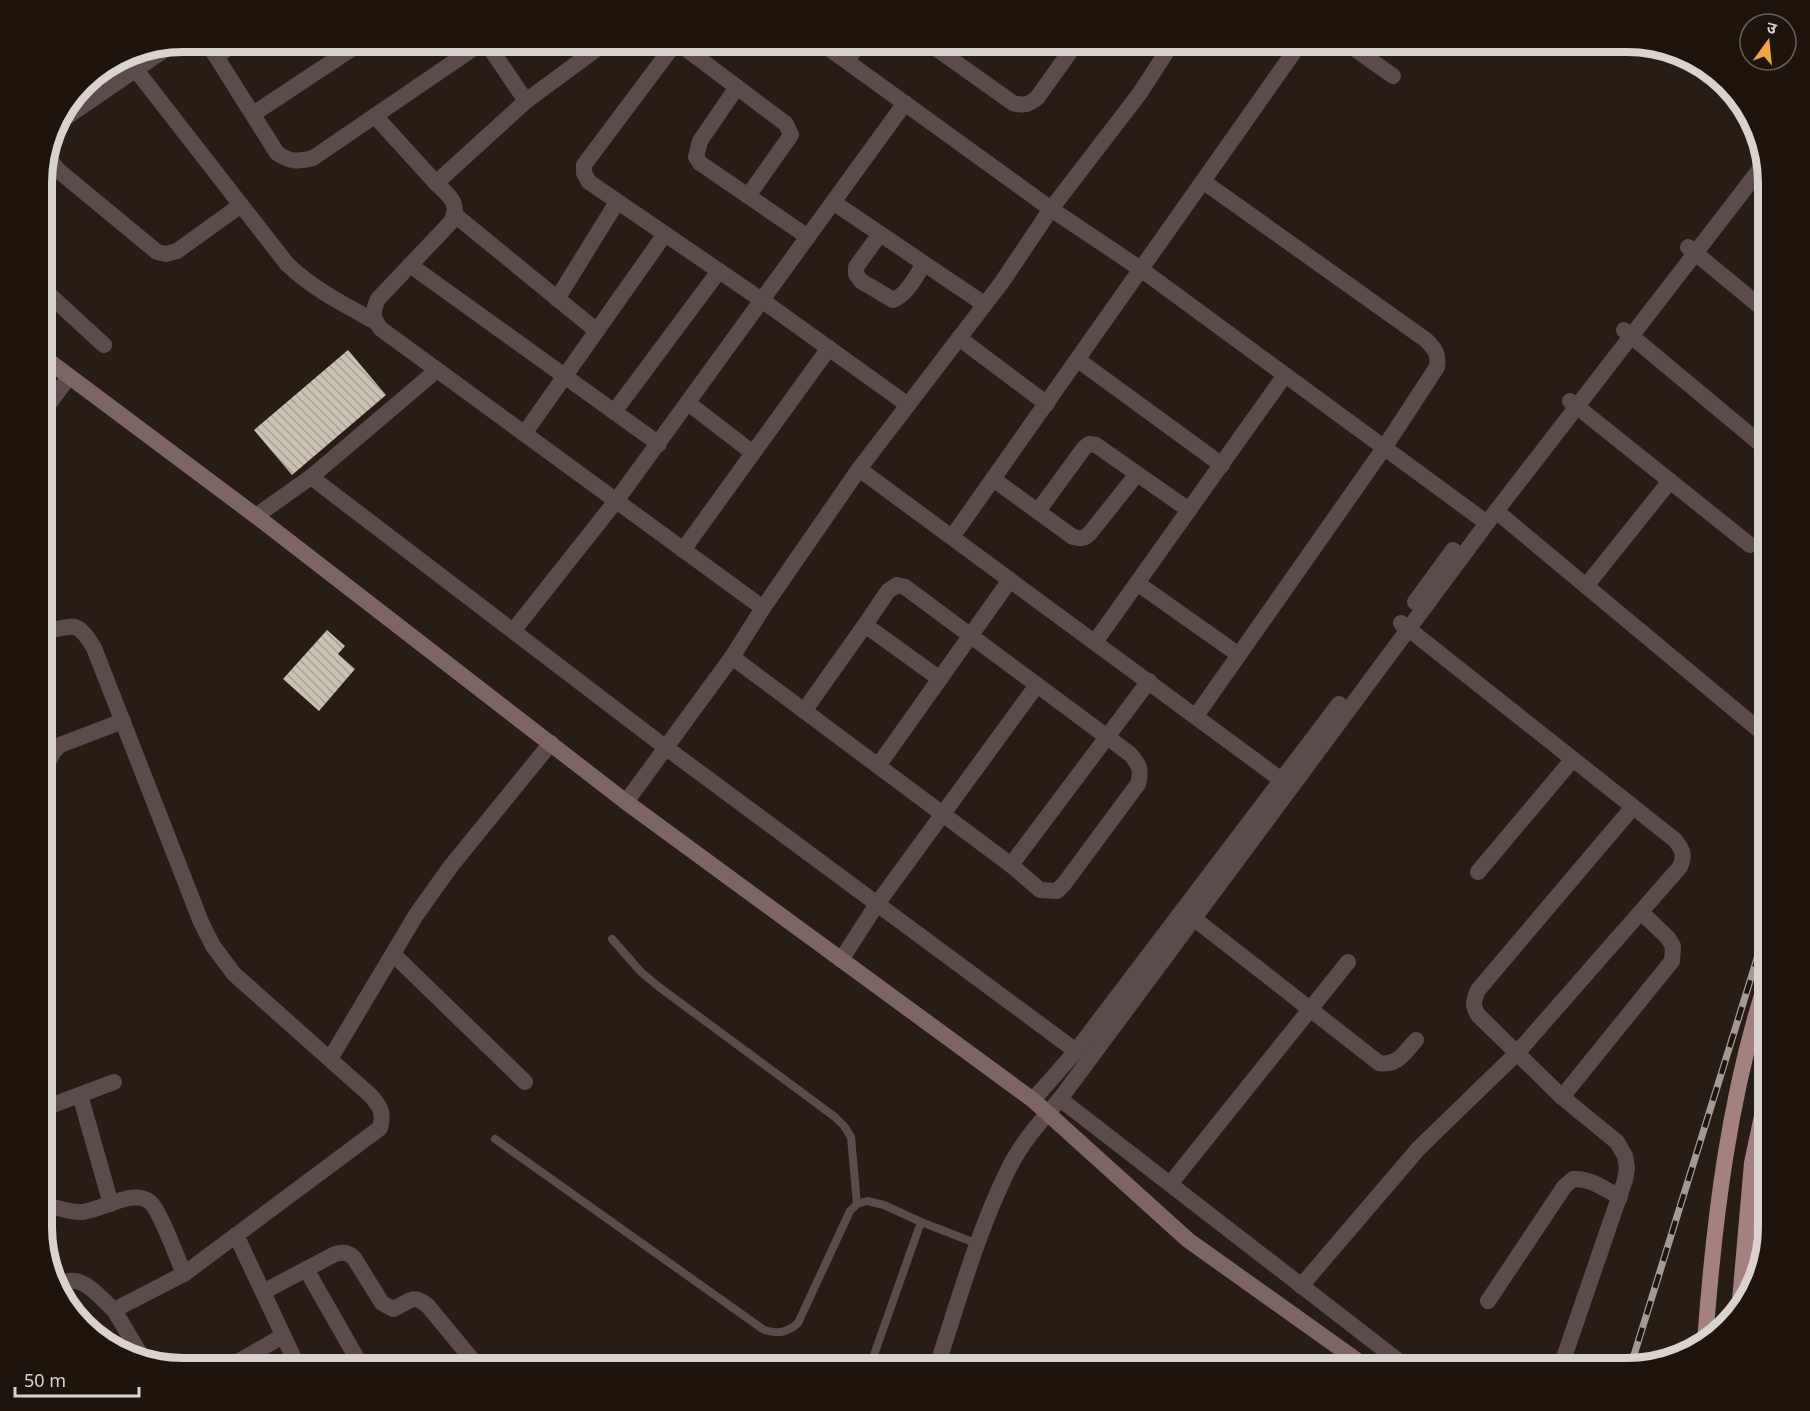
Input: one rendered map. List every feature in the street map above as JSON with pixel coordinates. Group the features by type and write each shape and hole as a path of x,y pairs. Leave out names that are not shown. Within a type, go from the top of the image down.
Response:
{"highway":[{"path":"1706,1332 1723,1169 1740,1078 1758,1012"},
{"path":"1740,1293 1752,1163 1758,1135"}],"main road":[{"path":"53,365 256,516 626,802 1033,1100 1188,1240 1354,1358"}],"street":[{"path":"944,52 1013,103 1022,106 1037,98 1070,52"},
{"path":"626,802 732,657 859,469 959,338 1051,209 1140,93 1166,52"},
{"path":"952,537 1294,52"},
{"path":"1359,52 1393,76"},
{"path":"215,53 277,153 288,160 302,161 313,158 469,53"},
{"path":"253,114 346,53"},
{"path":"492,53 526,101"},
{"path":"436,183 526,101 591,53"},
{"path":"669,53 584,165 584,173 589,182 763,301 908,405"},
{"path":"691,53 786,124 792,135 748,196"},
{"path":"835,53 1051,209 1142,270 1384,448 1586,586 1758,730"},
{"path":"847,61 853,53"},
{"path":"74,113 157,55"},
{"path":"136,70 287,264 302,278 374,321 381,329 763,608"},
{"path":"737,87 700,141 696,157 700,163 808,237"},
{"path":"513,632 616,501 905,103"},
{"path":"374,321 372,311 378,299 451,222 456,207 453,200 375,116"},
{"path":"54,165 157,252 166,254 177,251 241,205"},
{"path":"940,1358 978,1244 1008,1169 1025,1141 1060,1099 1188,914 1286,783 1627,333 1756,170"},
{"path":"1196,716 1384,448 1437,367 1438,358 1435,348 1426,340 1204,182"},
{"path":"557,299 617,202"},
{"path":"833,202 984,304"},
{"path":"455,215 597,331"},
{"path":"524,434 664,234"},
{"path":"880,234 856,267 856,274 861,281 893,300 906,291 924,264"},
{"path":"1692,250 1758,305"},
{"path":"410,265 658,444"},
{"path":"614,412 719,271"},
{"path":"53,298 104,345"},
{"path":"1627,333 1758,442"},
{"path":"959,338 1047,404"},
{"path":"683,550 829,348"},
{"path":"1078,360 1222,465"},
{"path":"256,516 311,477 437,370"},
{"path":"1095,642 1286,375"},
{"path":"53,398 69,377"},
{"path":"688,403 753,453"},
{"path":"1574,404 1750,545"},
{"path":"1038,511 1084,447 1089,444 1096,445 1189,510"},
{"path":"859,469 1286,783"},
{"path":"993,479 1073,537 1085,538 1137,474"},
{"path":"311,477 665,747 1076,1051"},
{"path":"1586,586 1670,481"},
{"path":"878,766 1010,580"},
{"path":"1137,583 1239,655"},
{"path":"732,657 942,815 1011,865 1040,890 1057,891 1138,784 1141,773 1139,764 1130,754 905,587 897,585 888,591 804,711"},
{"path":"53,628 68,625 76,627 86,635 94,648 201,922 213,946 234,974 380,1106 383,1116 380,1128 184,1274 114,1310"},
{"path":"865,625 940,679"},
{"path":"1301,1286 1419,1148 1517,1053 1680,867 1684,858 1682,848 1675,840 1405,626"},
{"path":"1011,865 1149,681"},
{"path":"841,960 877,904 1037,685"},
{"path":"53,753 60,745 123,721"},
{"path":"330,1059 416,915 451,866 551,743"},
{"path":"1478,872 1573,759"},
{"path":"1564,1358 1620,1197 1627,1168 1625,1156 1617,1142 1562,1097 1473,1009 1473,1000 1478,990 1633,807"},
{"path":"1562,1097 1672,961 1673,946 1668,938 1641,912"},
{"path":"1188,914 1379,1063 1395,1063 1416,1040"},
{"path":"1033,1100 1188,914"},
{"path":"393,954 525,1082"},
{"path":"1170,1184 1348,962"},
{"path":"53,1105 114,1082"},
{"path":"80,1095 111,1204"},
{"path":"1060,1099 1395,1358"},
{"path":"1488,1301 1564,1187 1573,1179 1583,1178 1620,1197"},
{"path":"53,1207 77,1212 88,1211 135,1197 143,1197 155,1208 184,1274"},
{"path":"236,1235 294,1358"},
{"path":"263,1292 334,1254 349,1253 382,1303 393,1309 415,1298 420,1299 471,1358"},
{"path":"306,1269 357,1358"},
{"path":"64,1282 70,1280 80,1281 114,1310 138,1351"},
{"path":"244,1358 283,1336"}],"lane":[{"path":"612,939 641,972 659,987 844,1126 851,1137 857,1204"},
{"path":"495,1139 764,1330 776,1334 789,1331 798,1323 850,1211 857,1204 867,1201 884,1205 978,1244"},
{"path":"873,1358 921,1222"}],"building":[{"path":"348,350 386,395 292,475 254,430"},
{"path":"327,630 345,646 338,654 355,669 319,711 283,679"}],"railway":[{"path":"1633,1358 1758,955"}]}
